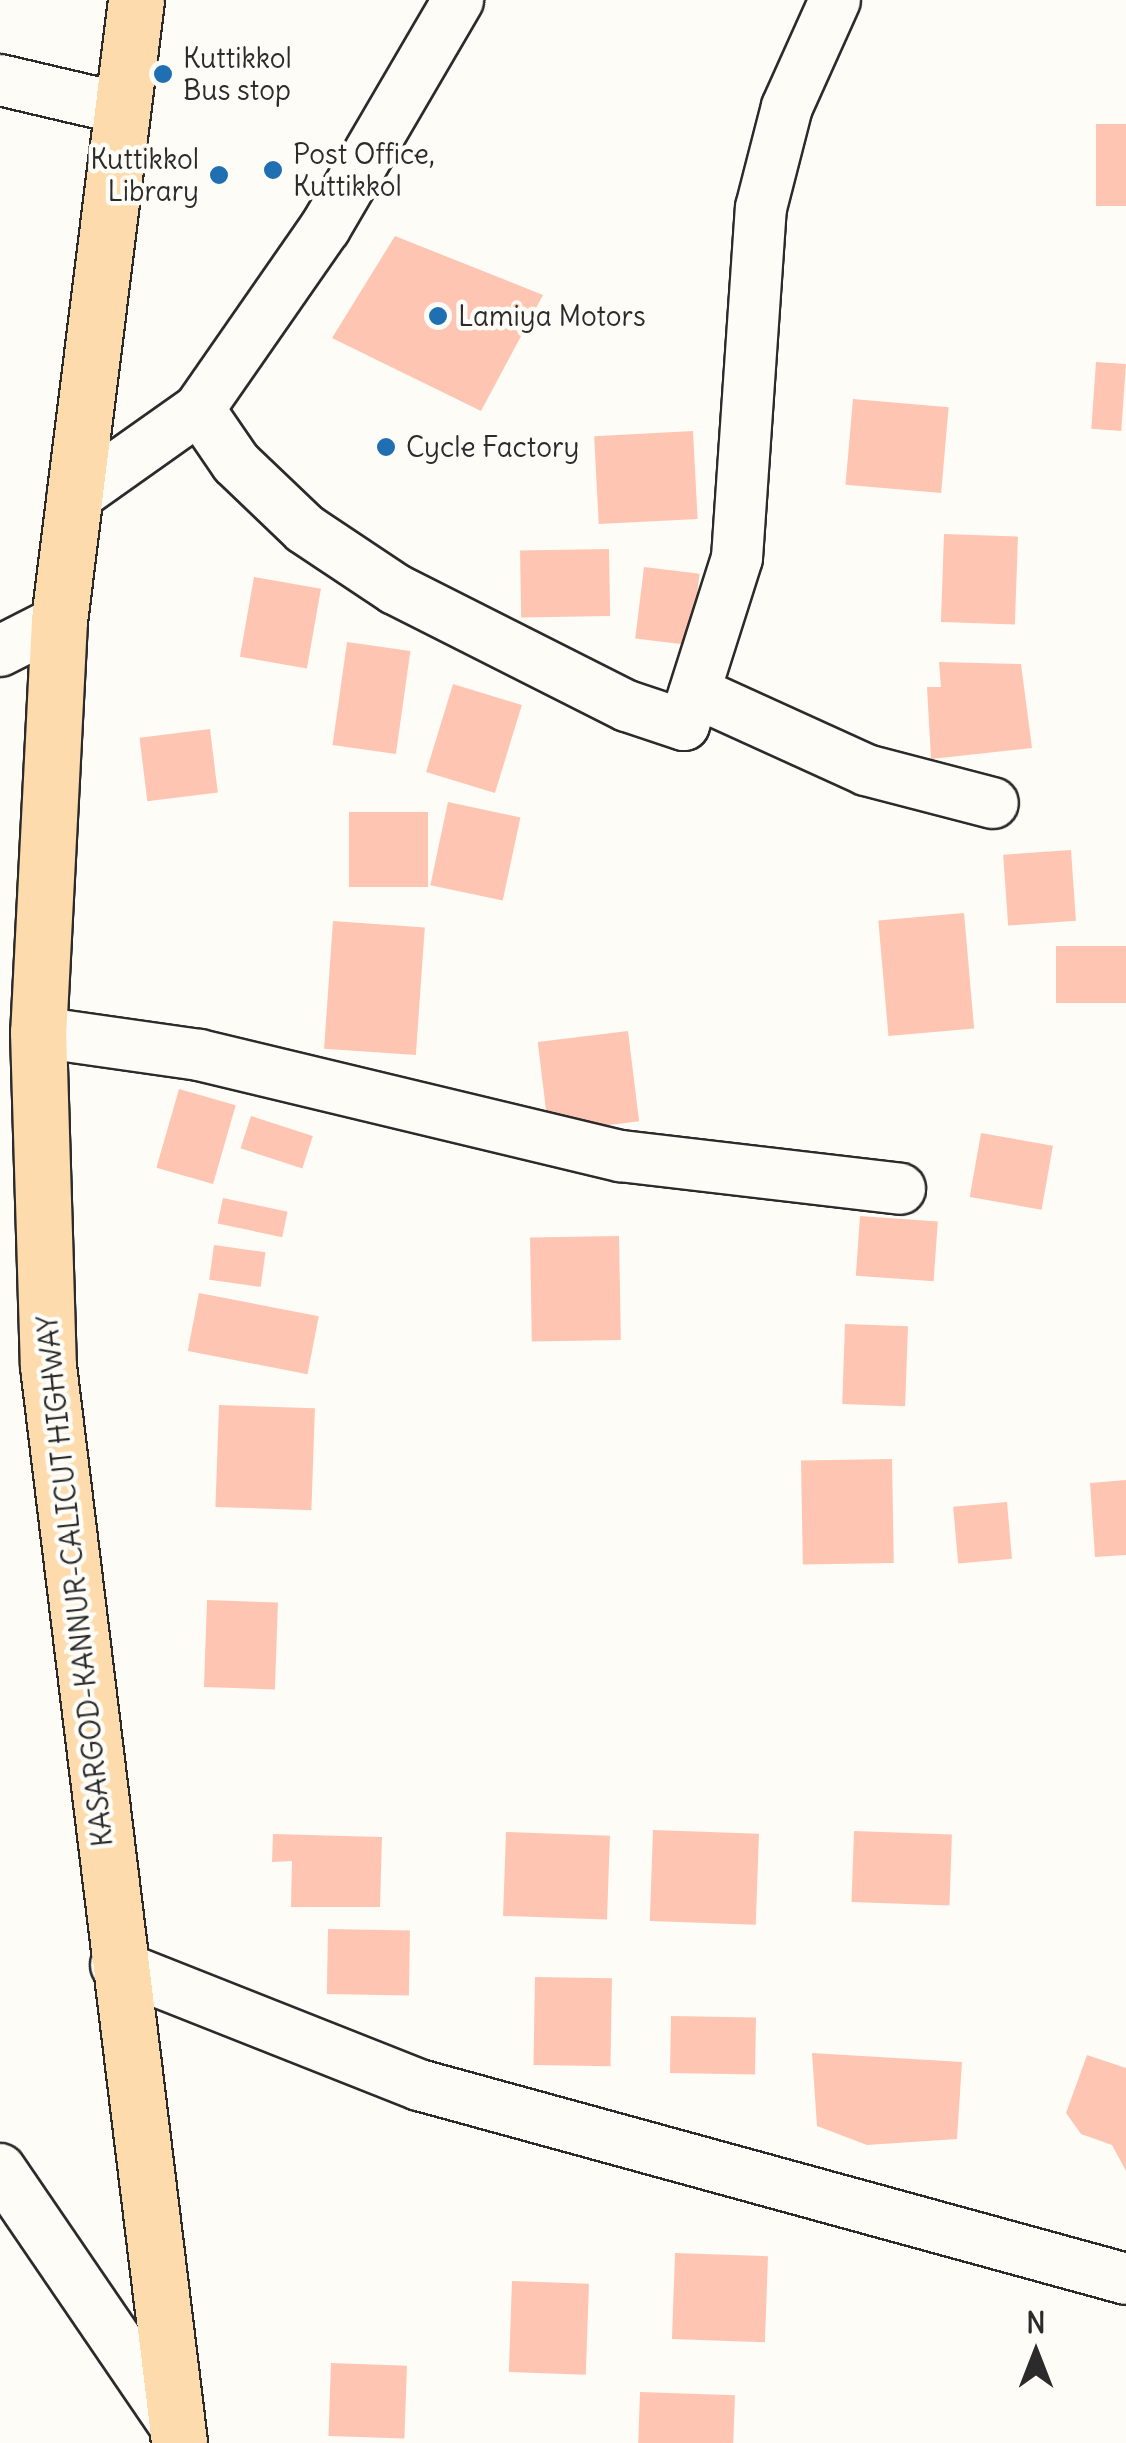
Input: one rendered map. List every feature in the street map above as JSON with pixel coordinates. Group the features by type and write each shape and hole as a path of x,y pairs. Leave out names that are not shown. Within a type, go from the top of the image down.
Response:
{"highway":[{"name":"KASARGOD-KANNUR-CALICUT HIGHWAY","path":"136,0 119,108 58,621 38,1032 48,1366 116,1965 178,2435"}],"street":[{"path":"72,498 199,409 324,228 458,0"},
{"path":"199,409 236,464 305,529 394,589 641,710 684,725 737,558 760,208 787,107 836,0"},
{"path":"0,80 119,108"},
{"path":"0,651 58,621"},
{"path":"695,692 866,770 993,803"},
{"path":"38,1032 199,1055 621,1156 900,1189"},
{"path":"116,1965 419,2085 1126,2279"},
{"path":"0,2169 178,2435"}],"building":[{"path":"1096,124 1126,124 1126,206 1096,206"},
{"name":"Lamiya Motors","path":"395,236 543,295 481,411 332,338"},
{"path":"1096,362 1126,364 1121,431 1091,429"},
{"path":"853,399 949,407 941,493 846,485"},
{"path":"693,431 698,519 599,524 594,436"},
{"path":"944,534 1018,537 1015,625 941,622"},
{"path":"609,549 610,616 521,618 520,551"},
{"path":"644,567 700,574 691,645 635,638"},
{"path":"254,577 321,589 307,669 240,657"},
{"path":"347,642 410,651 396,754 333,745"},
{"path":"939,662 1021,664 1032,748 931,759 927,687 941,687"},
{"path":"453,684 522,705 495,793 426,772"},
{"path":"210,729 218,793 147,801 140,738"},
{"path":"448,802 520,817 503,901 430,885"},
{"path":"349,812 428,812 428,887 349,887"},
{"path":"1071,850 1076,921 1008,926 1003,855"},
{"path":"964,913 974,1029 888,1036 878,920"},
{"path":"333,921 425,927 416,1055 324,1049"},
{"path":"1056,946 1126,946 1126,1003 1056,1003"},
{"path":"628,1031 639,1121 549,1132 538,1042"},
{"path":"179,1089 236,1105 213,1184 156,1168"},
{"path":"251,1116 313,1136 302,1168 240,1148"},
{"path":"981,1133 1053,1146 1042,1210 970,1197"},
{"path":"223,1198 288,1212 282,1237 218,1223"},
{"path":"860,1216 938,1221 934,1281 856,1276"},
{"path":"619,1236 621,1340 532,1342 530,1238"},
{"path":"214,1245 265,1252 261,1287 209,1280"},
{"path":"199,1293 319,1316 308,1374 188,1351"},
{"path":"845,1324 908,1326 905,1406 842,1404"},
{"path":"219,1405 315,1408 311,1510 215,1507"},
{"path":"892,1459 894,1563 803,1565 801,1461"},
{"path":"1126,1480 1126,1555 1095,1557 1090,1483"},
{"path":"1007,1502 1012,1559 958,1563 953,1507"},
{"path":"207,1600 278,1602 275,1689 204,1687"},
{"path":"653,1830 759,1834 756,1925 650,1921"},
{"path":"854,1831 952,1834 949,1905 852,1902"},
{"path":"506,1832 610,1836 607,1920 503,1916"},
{"path":"273,1834 382,1837 380,1907 291,1907 292,1861 272,1862"},
{"path":"328,1929 410,1930 409,1995 327,1994"},
{"path":"535,1977 612,1978 610,2066 533,2065"},
{"path":"671,2016 756,2017 755,2074 670,2073"},
{"path":"812,2053 962,2062 957,2139 867,2145 817,2126"},
{"path":"1087,2055 1126,2068 1126,2171 1112,2145 1081,2134 1066,2113"},
{"path":"675,2253 768,2256 765,2342 672,2339"},
{"path":"512,2281 589,2284 586,2375 509,2372"},
{"path":"331,2363 407,2366 404,2439 328,2436"},
{"path":"640,2392 735,2395 733,2443 638,2443"}],"place":[{"name":"Kuttikkol Bus stop","path":"163,74"},
{"name":"Post Office, Kuttikkol","path":"273,170"},
{"name":"Kuttikkol Library","path":"219,175"},
{"name":"Lamiya Motors","path":"438,316"},
{"name":"Cycle Factory","path":"386,447"}]}
